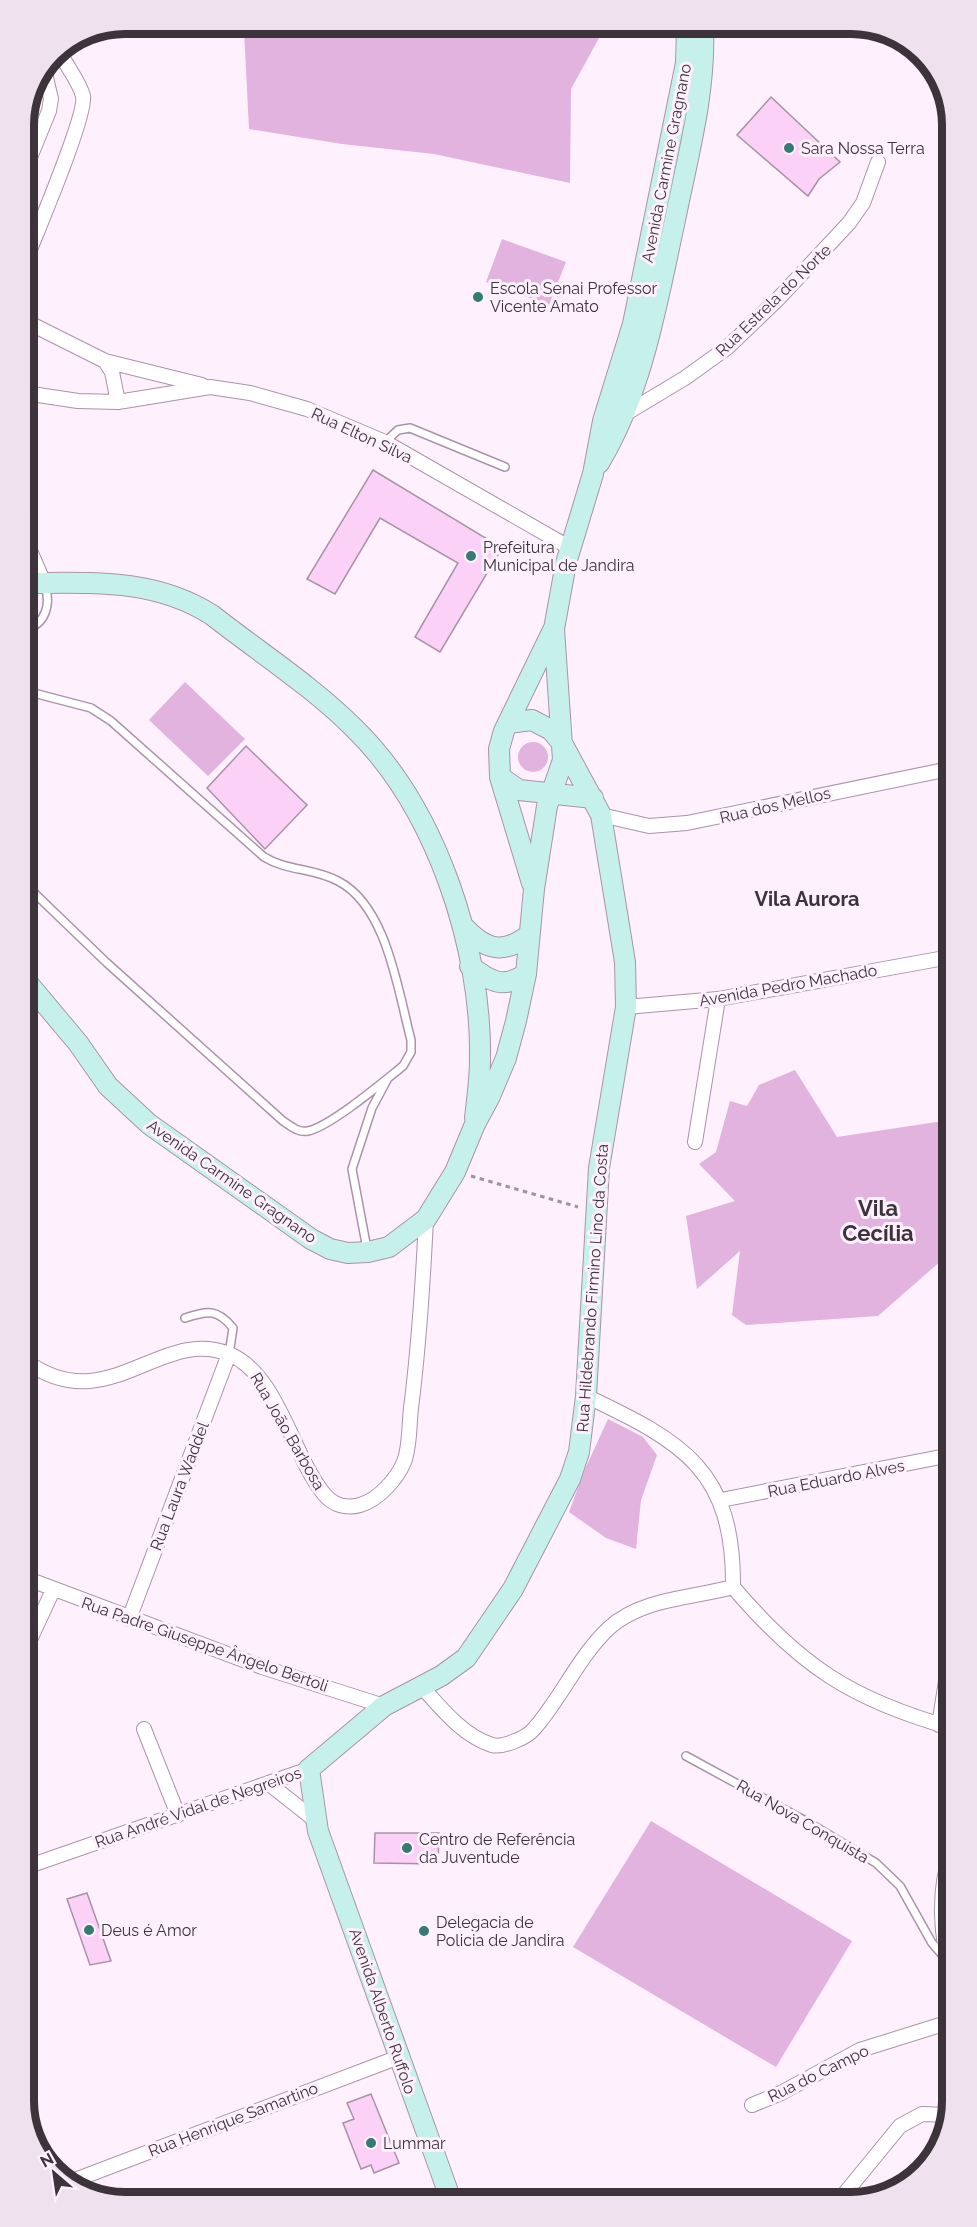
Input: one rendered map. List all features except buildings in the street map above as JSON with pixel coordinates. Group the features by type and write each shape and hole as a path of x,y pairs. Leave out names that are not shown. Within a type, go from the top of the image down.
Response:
{"street":[{"name":"Avenida Carmine Gragnano","path":"35,991 78,1043 108,1086 149,1124 311,1239 330,1249 348,1253 368,1252 389,1247 426,1219 455,1172 506,1058 526,974 534,889 550,795 563,760 554,628 566,563 593,474 603,421 633,324 684,74 686,35"},
{"name":"Avenida Carmine Gragnano","path":"593,474 624,417 651,326 700,99 704,57 703,35"},
{"path":"35,236 68,151 83,103 82,95 64,59"},
{"path":"35,145 49,111 51,99 47,81"},
{"name":"Rua Estrela do Norte","path":"603,421 624,417 728,347 849,223 862,203 878,162"},
{"path":"35,326 105,361 210,387"},
{"path":"105,361 112,372 118,402"},
{"name":"Rua Elton Silva","path":"35,395 57,399 118,402 210,387 250,393 307,409 385,442 572,549"},
{"path":"35,583 135,585 189,601 311,692 355,728 419,813 438,853 463,926 479,1031 480,1061 475,1124"},
{"name":"Avenida Carmine Gragnano","path":"534,889 500,777 499,749 508,723 554,628"},
{"path":"508,723 522,720 542,723 562,743"},
{"name":"Rua Hildebrando Firmino Lino da Costa","path":"384,1706 422,1687 466,1658 513,1589 570,1479 579,1452 586,1396 595,1212 605,1123 626,1007 621,931 597,807 562,743"},
{"name":"Rua dos Mellos","path":"597,807 649,826 687,823 942,770"},
{"path":"500,777 519,790 597,807"},
{"path":"463,926 488,946 499,949 509,947 529,935"},
{"name":"Avenida Pedro Machado","path":"626,1007 718,999 942,958"},
{"path":"470,966 484,977 499,982 512,983 526,974"},
{"path":"695,1142 718,999"},
{"name":"Rua João Barbosa","path":"34,1366 61,1381 84,1383 120,1375 189,1350 210,1349 229,1354 250,1366 263,1382 314,1481 326,1496 338,1505 353,1507 368,1503 393,1479 405,1461 420,1340 426,1219"},
{"name":"Rua Laura Waddel","path":"129,1619 229,1354"},
{"path":"586,1396 653,1430 693,1459 721,1500 734,1552 734,1587 785,1644 852,1692 895,1711 942,1725"},
{"name":"Rua Eduardo Alves","path":"721,1500 942,1457"},
{"name":"Rua Padre Giuseppe Ângelo Bertoli","path":"34,1582 129,1619 384,1706"},
{"path":"422,1687 447,1714 480,1740 494,1746 511,1742 532,1732 591,1649 610,1628 627,1615 648,1605 734,1587"},
{"path":"34,1631 53,1590"},
{"name":"Rua André Vidal de Negreiros","path":"34,1864 309,1769 384,1706"},
{"path":"144,1729 178,1815"},
{"name":"Avenida Alberto Ruffolo","path":"309,1769 315,1820 448,2192"},
{"path":"268,1784 315,1820"},
{"name":"Rua do Campo","path":"752,2105 781,2093 860,2050 942,2024"},
{"name":"Rua Henrique Samartino","path":"84,2177 399,2057"},
{"path":"846,2192 900,2126 922,2114 941,2115"}],"lane":[{"path":"385,442 398,430 411,428 505,467"},
{"path":"35,583 48,600 47,610 42,620 35,624"},
{"path":"35,693 91,708 111,721 264,858 279,866 325,875 340,882 355,894 382,933 411,1040 411,1052 403,1066 323,1125 308,1131 297,1131 107,963 35,893"},
{"path":"368,1252 357,1208 352,1169 372,1108 388,1078"},
{"path":"185,1318 206,1311 224,1317 233,1328 229,1354"},
{"name":"Rua Nova Conquista","path":"686,1756 811,1824 876,1863 900,1887 932,1943 942,1954"}],"path":[{"path":"455,1172 595,1212"}],"shaded area":[{"path":"244,34 602,35 571,89 570,183 434,154 342,144 249,129"},
{"path":"502,239 566,262 549,305 486,282"},
{"path":"185,682 245,739 208,776 149,720"},
{"path":"533,742 544,746 548,757 544,768 533,772 522,768 518,757 522,746"},
{"path":"795,1070 837,1137 942,1121 942,1260 878,1316 746,1325 732,1315 740,1251 697,1289 686,1216 735,1201 699,1164 716,1152 730,1101 747,1106 759,1085"},
{"path":"608,1419 643,1437 657,1455 641,1500 636,1549 606,1538 569,1512 585,1469"},
{"path":"651,1821 852,1941 776,2067 573,1947"}],"place":[{"name":"Sara Nossa Terra","path":"789,148"},
{"name":"Escola Senai Professor Vicente Amato","path":"478,297"},
{"name":"Prefeitura Municipal de Jandira","path":"471,556"},
{"name":"Centro de Referência da Juventude","path":"407,1848"},
{"name":"Deus é Amor","path":"89,1930"},
{"name":"Delegacia de Policia de Jandira","path":"424,1931"},
{"name":"Lummar","path":"371,2143"}],"district":[{"name":"Vila Aurora","path":"807,899"},
{"name":"Vila Cecília","path":"878,1220"}]}
